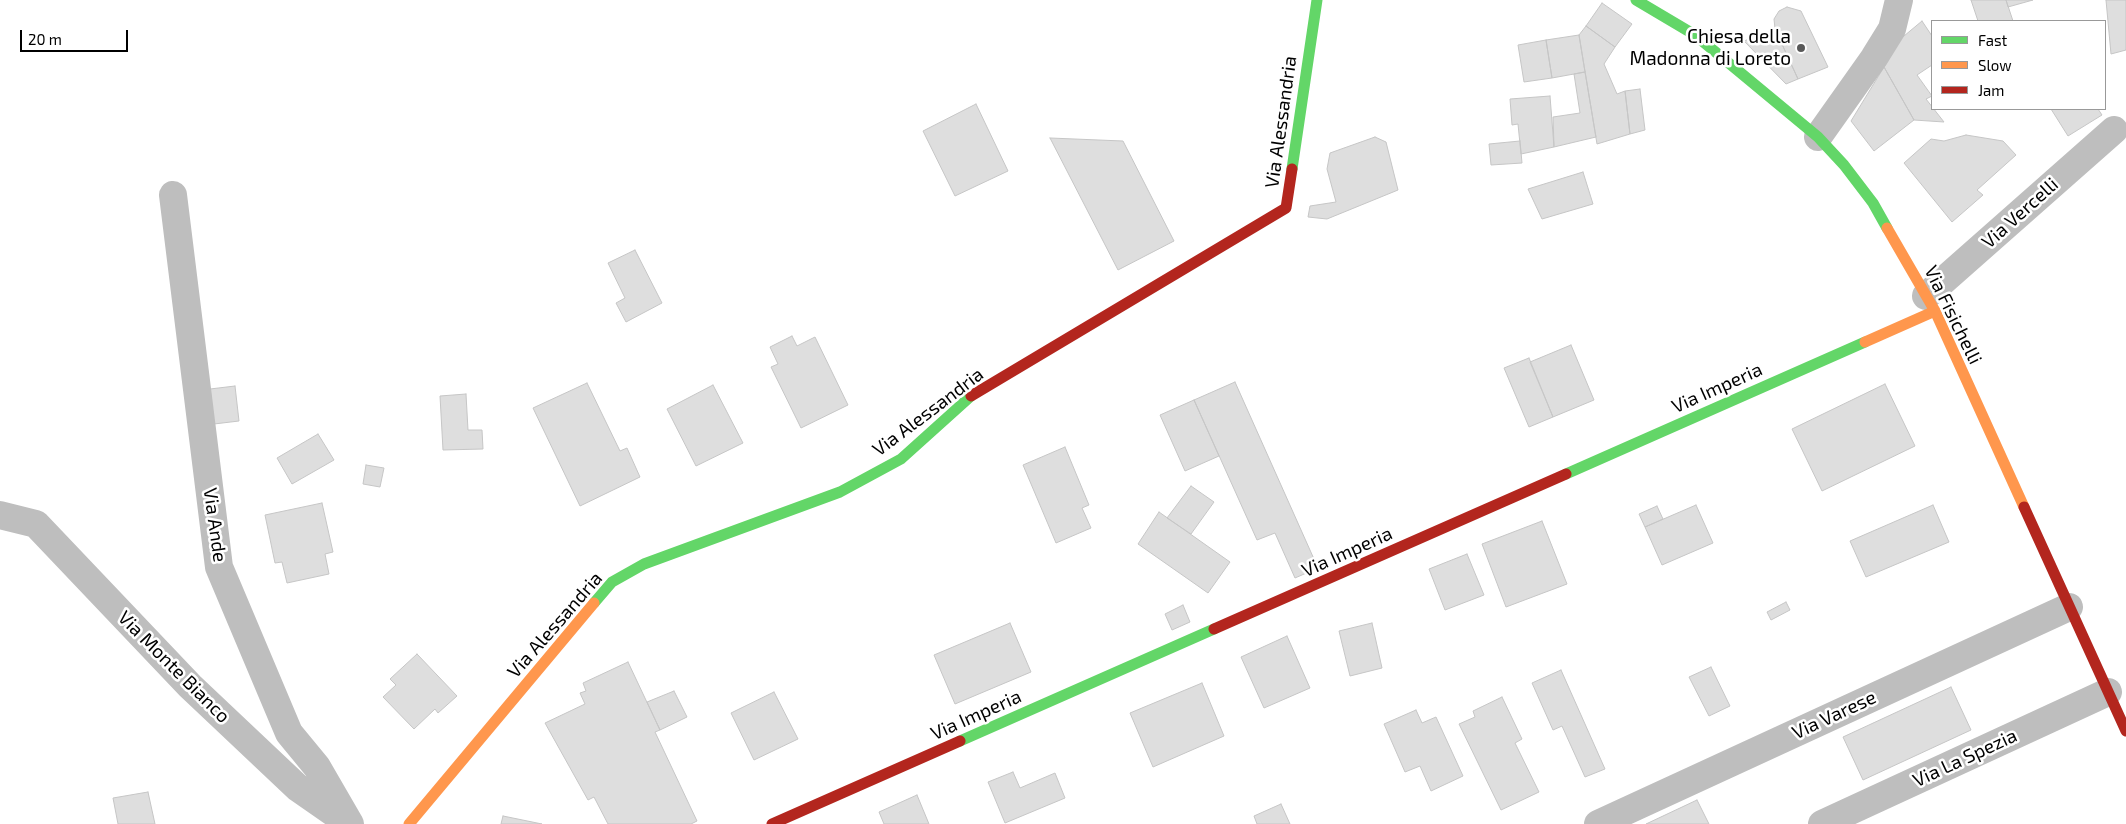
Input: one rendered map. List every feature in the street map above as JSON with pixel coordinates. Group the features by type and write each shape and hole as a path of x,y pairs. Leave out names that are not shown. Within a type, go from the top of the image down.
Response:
{"street":[{"name":"Via Alessandria","path":"409,824 612,582 644,564 840,492 892,464 970,398 1286,208 1317,0"},
{"name":"Via Fisichelli","path":"1636,0 1696,35 1818,137 1844,165 1873,203 1931,304 2126,732"},
{"path":"1818,137 1874,58 1892,29 1899,0"},
{"name":"Via Vercelli","path":"1931,304 2114,130"},
{"name":"Via Ande","path":"173,195 219,567 288,733 316,767 350,824"},
{"name":"Via Imperia","path":"772,824 1931,304"},
{"name":"Via Monte Bianco","path":"0,515 36,524 190,686 298,788 350,824"},
{"name":"Via Varese","path":"1598,824 2069,606"},
{"name":"Via La Spezia","path":"1822,824 2108,692"}],"building":[{"path":"1971,0 2006,0 2013,20 1978,20"},
{"path":"2006,0 2033,0 2008,7"},
{"path":"2106,0 2126,0 2126,50 2111,54"},
{"path":"1602,3 1632,24 1615,47 1586,26"},
{"name":"Chiesa della Madonna di Loreto","path":"1787,7 1801,11 1828,67 1798,79 1775,29 1774,19 1779,11"},
{"path":"1922,21 1931,34 1931,66 1917,75 1931,95 1926,99 1931,105 1931,110 1935,110 1944,122 1914,120 1884,67 1898,41"},
{"path":"1586,26 1615,47 1604,64 1617,94 1625,91 1630,134 1597,144 1579,35"},
{"path":"1775,29 1798,79 1786,84 1744,41"},
{"path":"1579,35 1585,72 1552,78 1546,40"},
{"path":"1546,40 1552,78 1524,82 1518,45"},
{"path":"1884,67 1914,120 1874,151 1851,121"},
{"path":"1585,72 1596,137 1554,147 1553,117 1580,113 1574,74"},
{"path":"1640,89 1645,130 1630,134 1625,91"},
{"path":"1550,96 1554,147 1521,154 1518,124 1512,125 1510,99"},
{"path":"976,104 1008,171 955,196 923,131"},
{"path":"2052,110 2099,110 2102,115 2068,136"},
{"path":"1966,135 2003,141 2016,155 1977,190 1983,195 1952,222 1904,163 1931,139 1944,141"},
{"path":"1375,137 1386,142 1398,190 1327,219 1308,217 1310,206 1336,202 1327,169 1330,153"},
{"path":"1050,138 1123,141 1174,241 1118,270"},
{"path":"1520,141 1522,163 1491,165 1489,144"},
{"path":"1583,172 1593,204 1542,219 1528,189"},
{"path":"635,250 662,303 626,322 616,303 625,298 608,263"},
{"path":"792,336 797,346 815,337 848,405 801,428 771,367 778,364 770,347"},
{"path":"1571,345 1594,400 1553,417 1530,362"},
{"path":"1529,358 1553,417 1529,427 1504,368"},
{"path":"1235,382 1318,568 1295,578 1275,533 1257,540 1194,400"},
{"path":"587,383 620,451 627,448 640,477 580,506 533,408"},
{"path":"1885,384 1915,446 1822,491 1792,429"},
{"path":"713,385 743,443 696,466 667,409"},
{"path":"235,386 239,421 214,424 210,389"},
{"path":"466,394 468,430 482,430 483,449 443,450 440,396"},
{"path":"1194,400 1219,456 1185,471 1160,415"},
{"path":"318,434 334,460 292,484 277,458"},
{"path":"1065,447 1089,505 1082,508 1091,528 1056,543 1023,465"},
{"path":"366,465 384,468 380,487 363,484"},
{"path":"1191,486 1214,502 1191,534 1167,518"},
{"path":"322,503 333,552 325,554 329,574 287,583 282,562 275,563 265,515"},
{"path":"1696,505 1713,543 1662,565 1645,527"},
{"path":"1933,505 1949,542 1866,577 1850,541"},
{"path":"1657,506 1663,519 1645,527 1639,514"},
{"path":"1159,512 1230,562 1208,593 1138,544"},
{"path":"1542,521 1567,584 1506,607 1482,544"},
{"path":"1467,554 1484,595 1445,610 1429,569"},
{"path":"1786,602 1790,610 1771,620 1767,612"},
{"path":"1183,605 1190,622 1172,630 1165,614"},
{"path":"1010,623 1031,672 955,704 934,655"},
{"path":"1372,623 1382,668 1350,676 1339,631"},
{"path":"1287,636 1310,688 1264,708 1241,657"},
{"path":"417,654 457,696 438,713 435,709 414,729 383,697 396,685 390,679"},
{"path":"628,662 660,730 655,732 697,821 691,824 608,824 594,797 588,800 545,723 585,704 580,693 586,691 583,683"},
{"path":"1711,667 1730,706 1709,716 1689,677"},
{"path":"1561,670 1605,769 1585,777 1562,726 1553,730 1532,683"},
{"path":"1202,683 1224,736 1153,767 1130,713"},
{"path":"1951,687 1971,730 1863,780 1843,737"},
{"path":"674,691 687,717 660,730 647,702"},
{"path":"774,692 798,739 754,760 731,713"},
{"path":"1502,697 1522,739 1515,743 1539,792 1501,810 1459,724 1475,717 1473,711"},
{"path":"1416,710 1422,723 1436,717 1463,776 1431,791 1420,766 1405,772 1384,724"},
{"path":"1013,772 1020,788 1055,773 1065,798 1005,823 988,782"},
{"path":"148,792 155,824 118,824 113,798"},
{"path":"917,795 929,824 884,824 879,812"},
{"path":"1697,800 1709,824 1646,824"},
{"path":"1281,804 1290,824 1257,824 1254,816"},
{"path":"503,816 542,824 501,824"}],"traffic: fast":[{"path":"1292,169 1317,0"},
{"path":"1636,0 1695,35 1818,137 1844,165 1873,203 1887,228"},
{"path":"1566,474 1865,342"},
{"path":"594,603 612,582 644,564 840,492 901,459 971,396"},
{"path":"960,741 1214,629"}],"traffic: slow":[{"path":"1887,228 1935,311 2024,507"},
{"path":"1865,342 1935,311"},
{"path":"409,824 594,603"}],"traffic: jam":[{"path":"971,396 1286,208 1292,169"},
{"path":"1214,629 1566,474"},
{"path":"2024,507 2126,731"},
{"path":"772,824 960,741"}],"place":[{"name":"Chiesa della Madonna di Loreto","path":"1801,48"}]}
